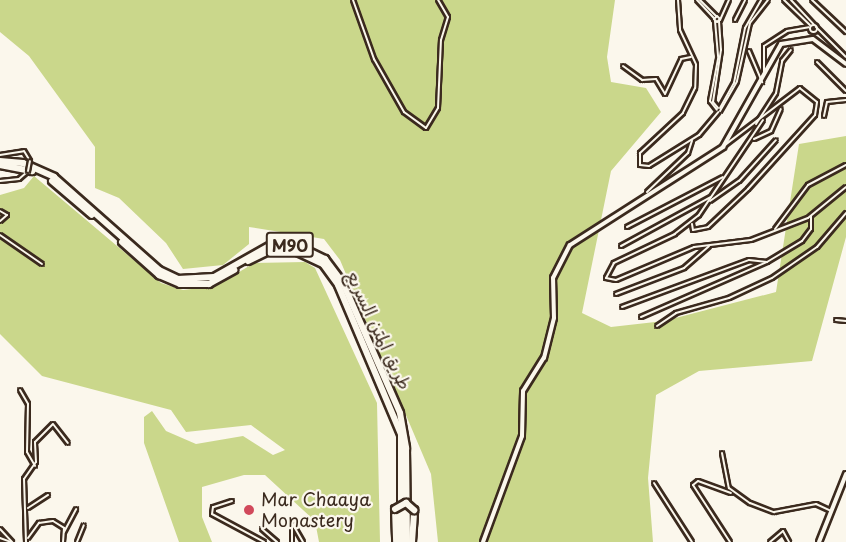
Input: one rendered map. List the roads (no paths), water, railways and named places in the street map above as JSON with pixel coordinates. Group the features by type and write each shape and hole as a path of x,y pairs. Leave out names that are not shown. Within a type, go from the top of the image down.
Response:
{"highway":[{"name":"طريق المتن السريع","path":"0,163 23,163 54,177 159,270 178,279 214,277 271,246 300,247 325,259 343,283 400,414 406,437 404,542"},
{"name":"طريق المتن السريع","path":"0,163 52,181 173,283 208,284 279,249 300,252 323,264 346,300 398,423 404,542"},
{"path":"404,503 414,510 404,542 395,509 404,503"}],"main road":[{"path":"483,542 522,436 523,391 544,358 554,318 554,274 573,242 647,192 723,147 762,82 764,72 781,44 800,39 819,43 846,64"},
{"path":"820,541 846,474"}],"street":[{"path":"352,0 374,59 400,106 417,125 426,128 438,108 441,40 448,17 438,0"},
{"path":"678,0 680,30 691,57 696,79 690,103 653,138 638,161 648,167 692,140 728,100 737,79 750,23 768,0"},
{"path":"699,0 717,19"},
{"path":"719,110 710,101 716,75 717,19 729,0"},
{"path":"735,20 745,0"},
{"path":"737,79 743,32 761,0"},
{"path":"783,0 812,27"},
{"path":"791,0 812,27 823,34 846,57"},
{"path":"812,0 846,32"},
{"path":"804,28 806,19"},
{"path":"764,72 764,46 804,28 812,27"},
{"path":"754,126 776,93 782,61 790,50"},
{"path":"748,51 762,82"},
{"path":"623,66 642,80 656,79 665,94 679,62 691,57"},
{"path":"817,62 846,91"},
{"path":"693,222 693,230 708,227 818,110 802,88 763,120 723,147"},
{"path":"824,116 827,102 846,100"},
{"path":"754,139 771,132 780,107"},
{"path":"710,201 725,176 754,139 763,120"},
{"path":"647,192 688,153 692,140"},
{"path":"776,140 739,181 710,201 693,222 614,263 606,278 616,280 681,251 739,244 811,216 846,187"},
{"path":"0,155 24,151 30,161 28,171 19,179 0,181"},
{"path":"775,229 808,185 846,165"},
{"path":"627,227 725,176"},
{"path":"621,246 712,196"},
{"path":"0,211 7,215 0,221"},
{"path":"657,326 676,313 729,298 772,278 817,247 846,213"},
{"path":"641,317 767,262 802,241 812,229 811,216"},
{"path":"0,235 42,264"},
{"path":"616,294 684,268 708,246"},
{"path":"622,307 749,260 767,262"},
{"path":"836,320 846,321"},
{"path":"20,390 27,404 27,452 34,466"},
{"path":"26,541 28,508 24,479 34,466 35,442 51,425 59,427 68,443"},
{"path":"722,453 733,493"},
{"path":"730,542 693,485 698,481 733,493 774,512 816,504 831,511"},
{"path":"654,483 692,542"},
{"path":"28,508 48,495"},
{"path":"232,501 213,507 212,514 264,542"},
{"path":"63,542 64,532 76,509"},
{"path":"26,541 44,521 59,523 64,532"},
{"path":"292,542 292,524 303,542"},
{"path":"77,542 84,525"},
{"path":"0,529 12,542"},
{"path":"262,529 277,542"},
{"path":"770,542 783,531 789,542"},
{"path":"0,538 12,542"}],"place":[{"name":"Mar Chaaya Monastery","path":"249,510"}]}
